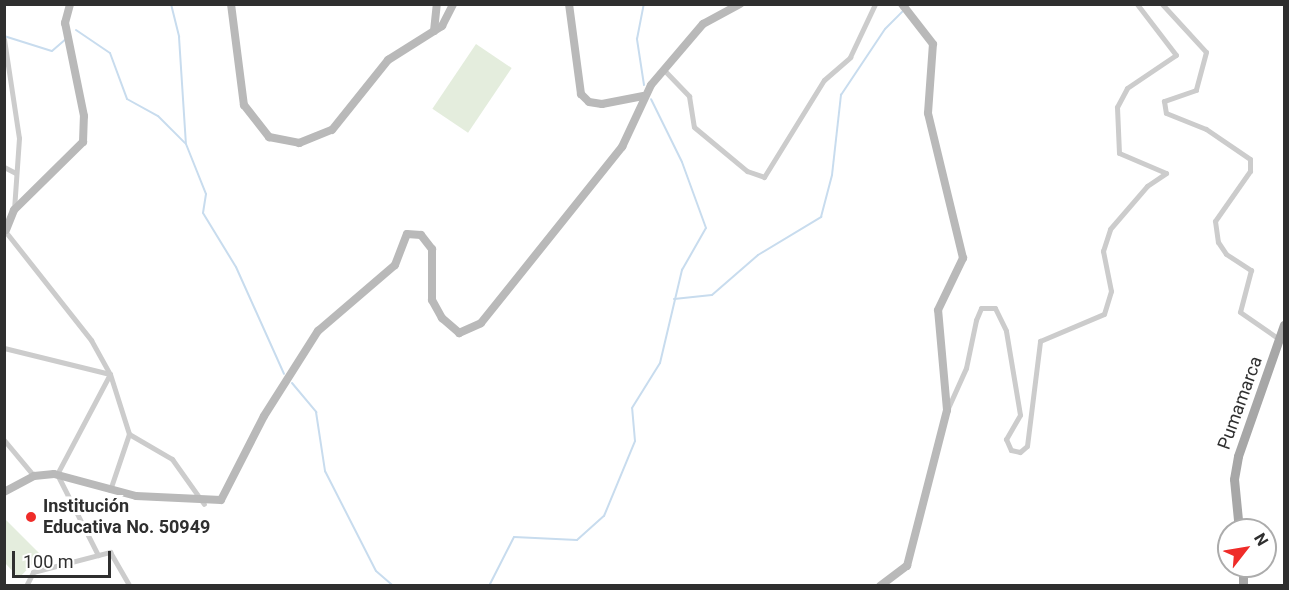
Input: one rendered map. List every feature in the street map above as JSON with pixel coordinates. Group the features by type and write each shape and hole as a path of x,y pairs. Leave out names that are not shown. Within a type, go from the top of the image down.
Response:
{"main road":[{"path":"5,231 14,210 84,142 84,116 65,23 70,4"},
{"path":"231,4 240,95 276,142 310,141 332,130 400,48 434,31 453,4"},
{"path":"434,31 437,4"},
{"path":"569,4 581,94 589,102 602,104 643,96"},
{"path":"4,492 34,476 57,474 110,491 204,504 226,494 264,416 318,331 395,266 407,234 421,235 432,249 436,310 459,333 467,331 496,308 622,147 643,96 703,24 740,4"},
{"path":"880,585 907,566 947,410 938,310 961,266 962,244 928,113 933,44 902,4"},
{"name":"Pumamarca","path":"1238,518 1234,479 1238,456 1284,325"}],"street":[{"path":"665,71 691,101 694,127 747,171 764,177 824,80 850,57 875,4"},
{"path":"947,410 966,368 976,320 981,308 994,308 1006,331 1020,415 1006,439 1011,450 1020,452 1027,446 1040,341 1104,314 1111,291 1103,251 1110,229 1147,186 1166,173 1119,153 1117,107 1127,88 1176,55 1137,4"},
{"path":"1162,4 1206,52 1196,90 1164,101 1166,113 1206,129 1250,159 1250,171 1215,221 1218,242 1251,270 1240,312 1280,340"},
{"path":"4,39 19,138 14,210"},
{"path":"4,167 16,173"},
{"path":"5,231 110,374 129,434 110,491"},
{"path":"4,348 110,374"},
{"path":"98,555 57,474 110,374"},
{"path":"129,434 172,459 204,504"},
{"path":"4,440 34,476"},
{"path":"26,585 33,572 98,555 117,556 130,585"}],"green space":[{"path":"476,44 512,68 468,133 432,109"},
{"path":"5,519 41,555 19,578 5,563"}],"waterway":[{"path":"171,4 179,37 186,144 206,194 203,213 236,267 284,374"},
{"path":"644,4 637,39 644,85"},
{"path":"674,299 712,295 758,255 821,217 832,175 841,95 885,29 904,10"},
{"path":"76,30 110,53 127,99 158,116 185,143"},
{"path":"4,36 52,51 66,39"},
{"path":"489,586 514,537 577,540 604,516 635,441 632,408 660,363 682,270 706,228 682,162 651,99"},
{"path":"292,383 316,412 325,471 376,571 393,586"}],"place":[{"name":"Institución Educativa No. 50949","path":"31,517"}]}
